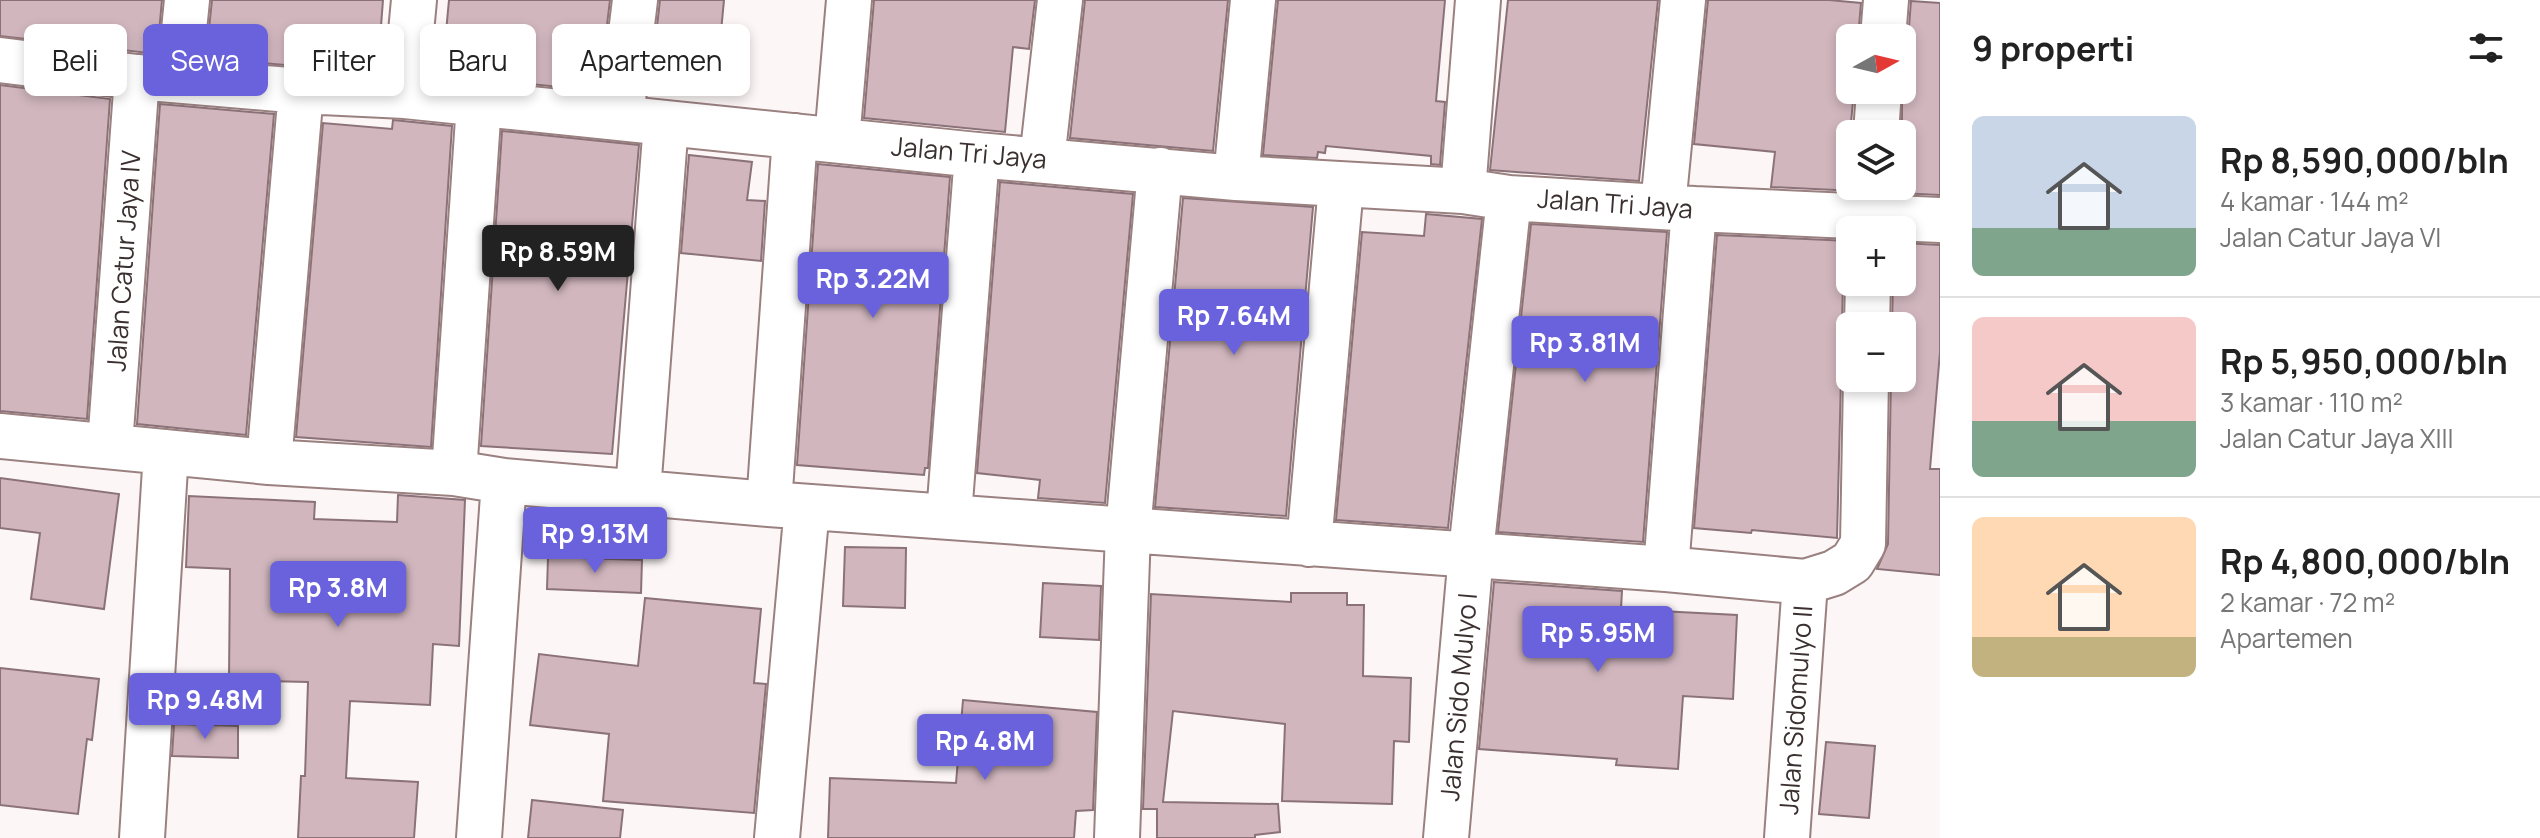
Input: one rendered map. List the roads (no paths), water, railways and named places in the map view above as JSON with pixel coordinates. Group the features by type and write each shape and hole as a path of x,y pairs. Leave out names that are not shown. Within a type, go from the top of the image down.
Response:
{"street":[{"name":"Jalan Catur Jaya IV","path":"178,24 187,0"},
{"path":"405,96 414,0"},
{"path":"621,116 635,0"},
{"path":"837,140 849,0"},
{"path":"1042,160 1060,0"},
{"path":"1236,178 1253,0"},
{"path":"1463,191 1478,0"},
{"path":"1666,569 1683,0"},
{"path":"1884,24 1886,0"},
{"name":"Jalan Tri Jaya","path":"0,60 143,77"},
{"name":"Jalan Catur Jaya IV","path":"110,445 156,96"},
{"path":"269,462 301,96"},
{"name":"Jalan Tri Jaya","path":"405,96 977,155 1236,178 1679,208 1870,210 1940,220"},
{"path":"454,473 479,104"},
{"path":"638,491 666,123"},
{"path":"777,838 788,505 795,136"},
{"path":"949,515 977,155"},
{"path":"1117,838 1128,531 1160,170"},
{"path":"1309,544 1341,186"},
{"name":"Jalan Sido Mulyo I","path":"1446,838 1471,555 1509,198"},
{"path":"0,436 269,462 454,473 504,481 788,505 1666,569 1805,582 1834,573 1852,562 1863,544 1866,392"},
{"path":"142,838 166,452"},
{"path":"479,838 504,481"},
{"name":"Jalan Sidomulyo II","path":"1787,838 1805,582"}]}
